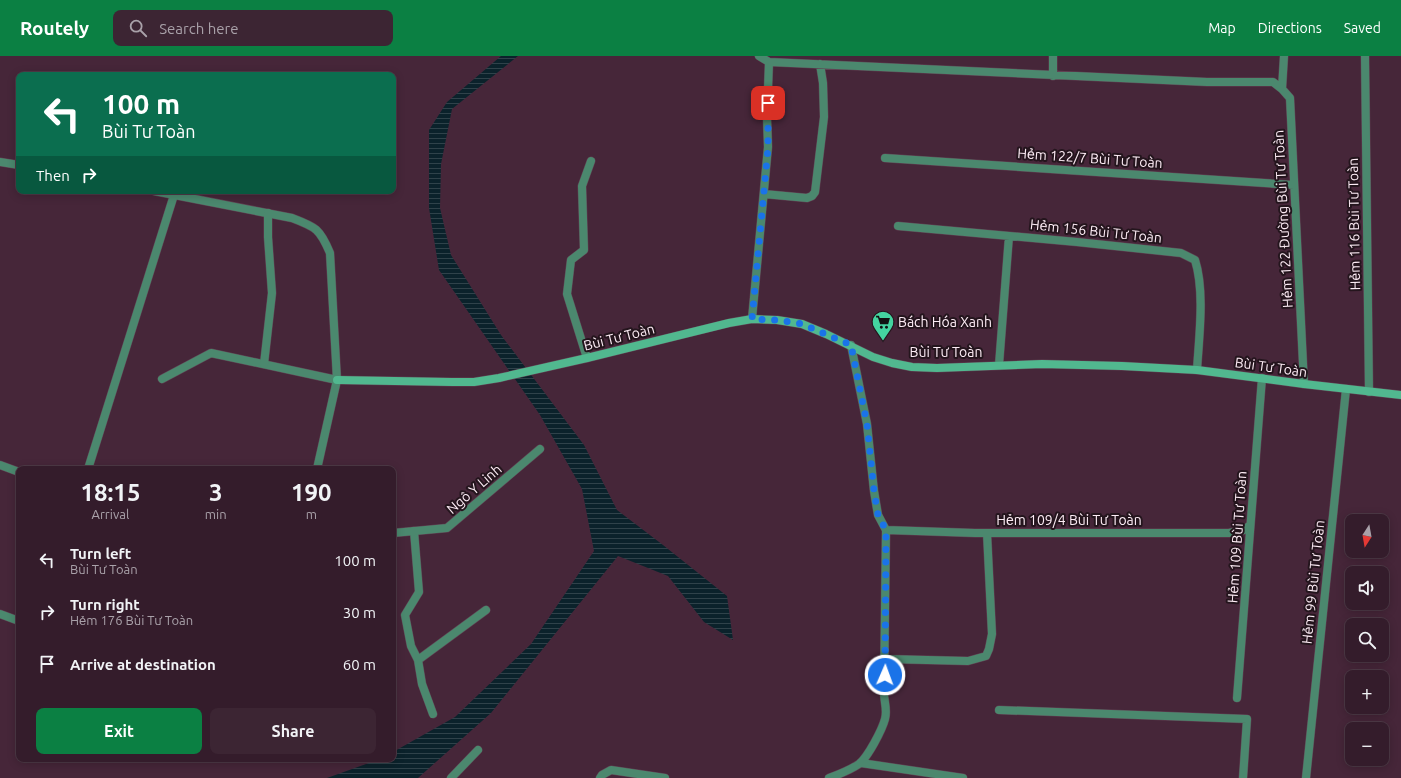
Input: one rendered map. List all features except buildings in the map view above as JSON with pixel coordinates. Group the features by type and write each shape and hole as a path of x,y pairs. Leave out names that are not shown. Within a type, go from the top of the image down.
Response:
{"street":[{"path":"759,56 769,62 1052,76 1207,82 1273,82 1282,89"},
{"path":"1052,76 1053,56"},
{"name":"Hẻm 122 Đường Bùi Tư Toàn","path":"1284,56 1282,89 1290,98 1304,384"},
{"name":"Hẻm 116 Bùi Tư Toàn","path":"1366,56 1370,392"},
{"path":"752,319 768,148 767,117 769,62"},
{"path":"764,194 807,198 812,196 815,192 824,117 823,82 820,64"},
{"name":"Hẻm 122/7 Bùi Tư Toàn","path":"885,158 1294,185"},
{"path":"587,358 567,294 571,260 584,250 582,186 591,161"},
{"path":"0,162 16,165"},
{"path":"169,194 292,218 312,226 324,237 330,252 337,380 319,466"},
{"path":"89,466 174,195"},
{"path":"264,364 272,293 268,213"},
{"name":"Hẻm 156 Bùi Tư Toàn","path":"898,226 1181,253 1195,260 1199,273 1198,370"},
{"name":"Hẻm 156 Bùi Tư Toàn","path":"999,365 1009,236"},
{"name":"Bùi Tư Toàn","path":"337,380 474,382 499,378 729,323 752,319 777,320 802,324 851,345 873,357 912,367 937,368 1042,364 1198,370 1401,395"},
{"path":"829,778 845,772 861,763 879,734 886,717 884,691 886,659 886,530 878,515 867,424 851,345"},
{"path":"162,379 211,353 337,380"},
{"name":"Hẻm 109 Bùi Tư Toàn","path":"1237,698 1262,378"},
{"name":"Hẻm 99 Bùi Tư Toàn","path":"1306,778 1346,389"},
{"name":"Ngô Y Linh","path":"396,533 447,528 540,449"},
{"path":"0,466 16,471"},
{"name":"Hẻm 109/4 Bùi Tư Toàn","path":"886,530 987,533 1229,533 1244,530 1250,525"},
{"path":"414,531 419,592 405,615 411,646 418,660 422,684 433,714"},
{"path":"886,659 961,661 986,656 992,634 987,533"},
{"path":"418,660 486,610"},
{"path":"0,614 16,620"},
{"path":"999,710 1247,719 1243,778"},
{"path":"451,778 478,750"},
{"path":"861,763 963,778"},
{"path":"600,778 602,775 611,770 665,778"}],"water":[{"path":"501,56 518,56 452,109 441,164 440,208 451,255 501,335 584,445 617,510 727,596 733,640 704,622 668,576 618,556 491,713 418,778 327,778 372,762 396,762 396,750 455,717 531,644 594,551 582,489 540,415 439,270 429,208 429,130 447,102"}],"place":[{"name":"Bách Hóa Xanh","path":"883,342"}],"route":[{"path":"768,103 768,148 752,319 777,320 802,324 851,345 867,424 878,515 886,530 885,675"}]}
